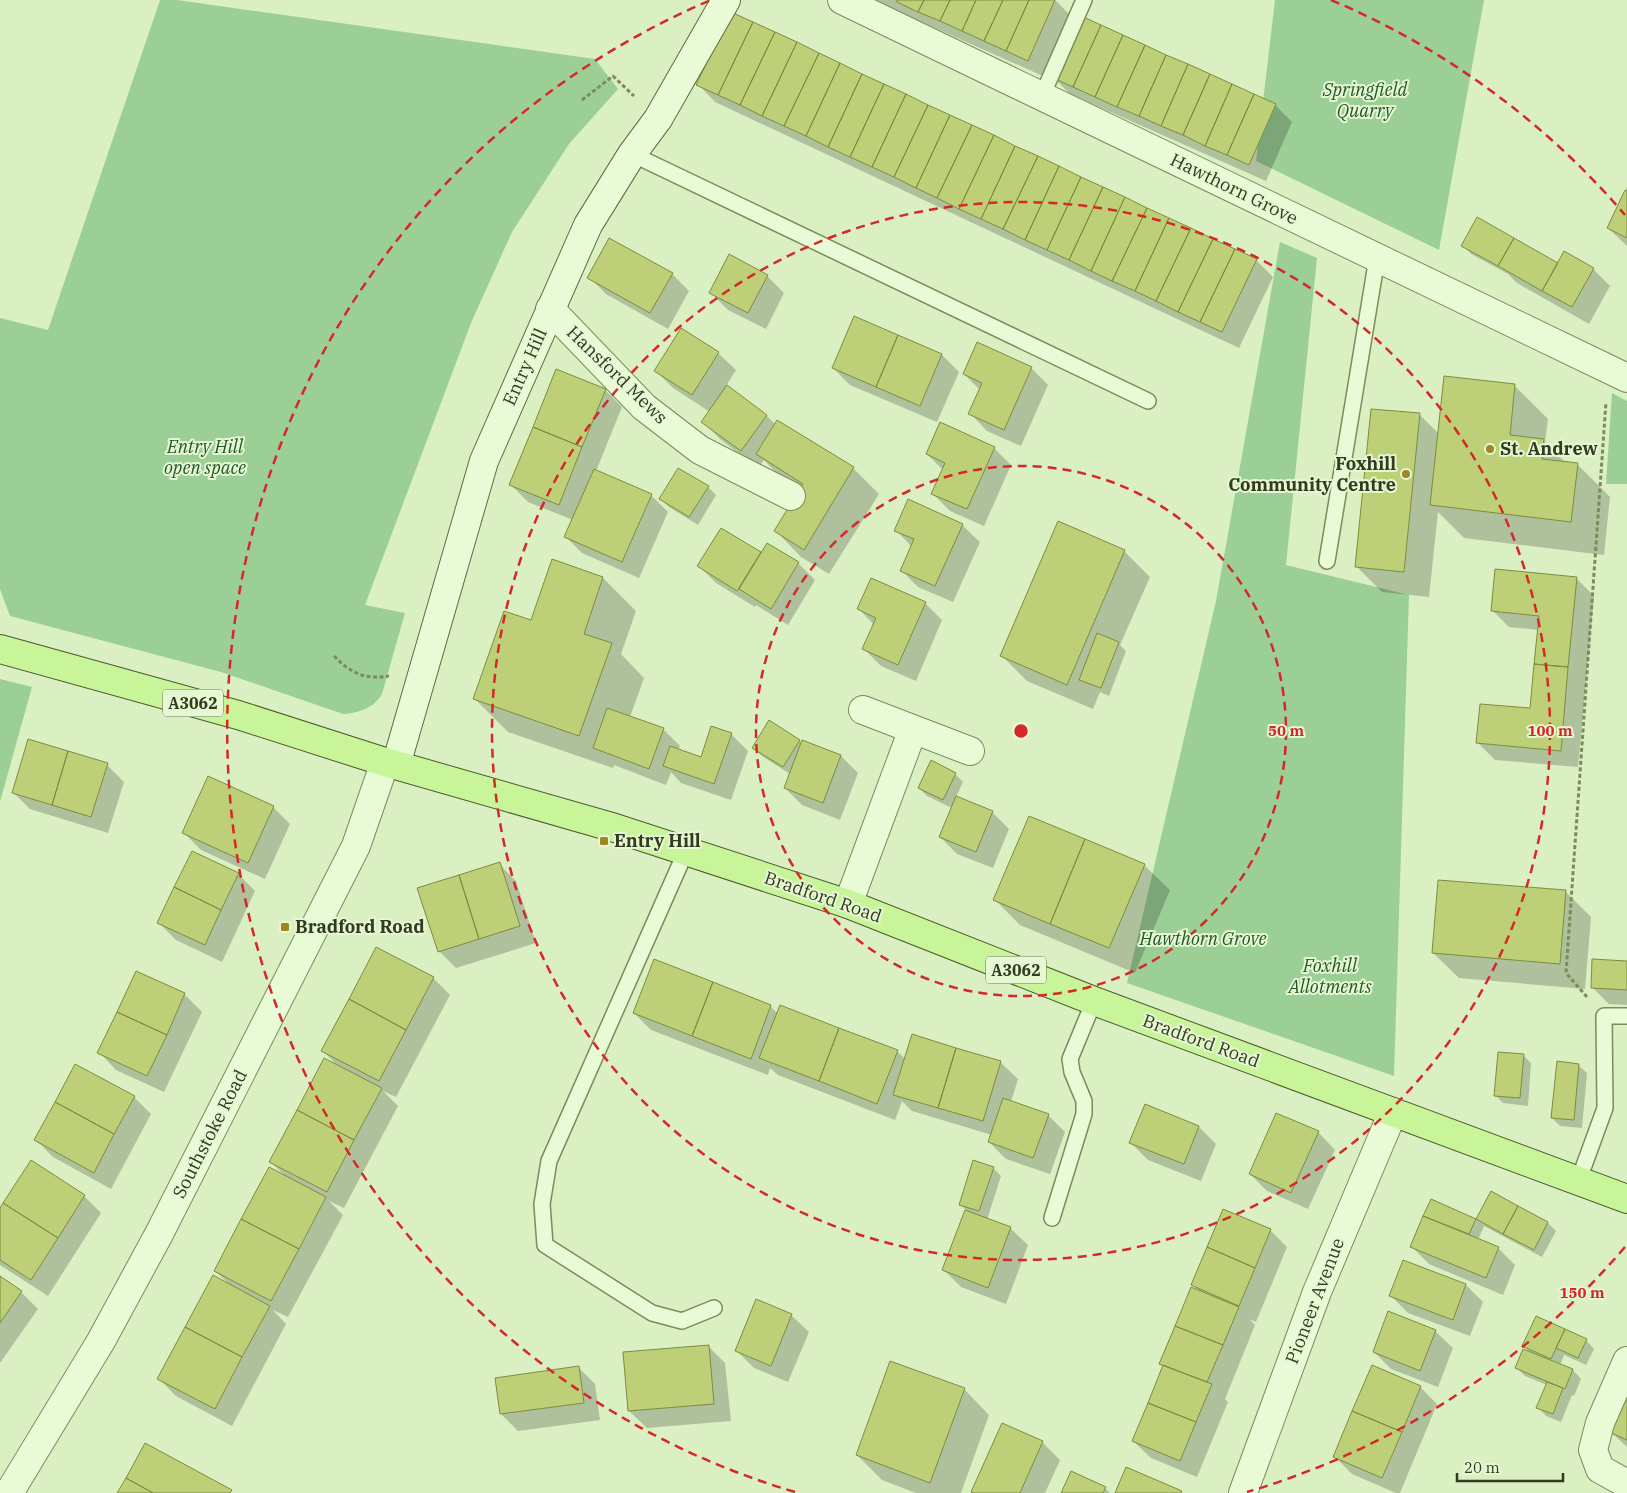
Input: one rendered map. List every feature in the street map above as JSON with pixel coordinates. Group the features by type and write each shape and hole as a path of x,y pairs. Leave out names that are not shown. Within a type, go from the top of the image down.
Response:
{"main road":[{"name":"Bradford Road","path":"0,649 238,715 391,764 615,828 848,904 1094,1001 1627,1199"}],"street":[{"name":"Entry Hill","path":"391,764 424,669 484,461 550,309 588,224 632,154 658,119 726,0"},
{"name":"Hawthorn Grove","path":"842,0 1618,374"},
{"name":"Hansford Mews","path":"550,309 644,407 700,450 791,496"},
{"path":"863,710 970,751"},
{"path":"848,904 913,729"},
{"name":"Southstoke Road","path":"10,1493 101,1341 160,1234 356,846 391,764"},
{"name":"Pioneer Avenue","path":"1244,1493 1317,1292 1393,1112"},
{"path":"1627,1361 1600,1424 1593,1450 1600,1469 1627,1484"}],"lane":[{"path":"1042,96 1084,0"},
{"path":"632,154 1148,401"},
{"path":"1327,561 1377,258"},
{"path":"686,851 549,1161 542,1204 545,1245 652,1313 682,1322 714,1308"},
{"path":"1052,1218 1084,1114 1084,1101 1072,1072 1070,1059 1094,1001"},
{"path":"1578,1182 1605,1108 1604,1016 1627,1016"}],"path":[{"path":"582,100 613,76 634,96"},
{"path":"1604,1016 1566,973 1618,374"},
{"path":"334,656 342,664 362,676 377,678 424,669"}],"green space":[{"name":"Entry Hill open space","path":"160,0 177,0 595,59 618,89 569,144 512,232 471,323 365,605 405,613 382,694 375,703 360,711 343,714 221,672 10,616 0,589 0,318 48,330"},
{"name":"Springfield Quarry","path":"1275,0 1484,0 1439,250 1256,161"},
{"name":"Foxhill Allotments","path":"1280,242 1317,258 1286,565 1409,595 1394,1076 1127,983 1216,601"},
{"path":"1612,393 1627,401 1627,484 1606,484"},
{"path":"0,679 32,687 0,802"}],"building":[{"path":"897,0 924,0 918,12 897,2"},
{"path":"924,0 950,0 940,21 918,12"},
{"path":"950,0 976,0 962,31 940,21"},
{"path":"976,0 1003,0 984,41 962,31"},
{"path":"1003,0 1029,0 1006,51 984,41"},
{"path":"1029,0 1055,0 1028,61 1006,51"},
{"path":"731,12 753,22 718,95 696,85"},
{"path":"1079,15 1101,25 1073,87 1051,77"},
{"path":"753,22 775,32 740,105 718,95"},
{"path":"1101,25 1123,35 1095,97 1073,87"},
{"path":"775,32 797,42 762,116 740,105"},
{"path":"1123,35 1145,45 1117,107 1095,97"},
{"path":"797,42 819,53 784,126 762,116"},
{"path":"1145,45 1166,55 1139,116 1117,107"},
{"path":"819,53 840,63 806,136 784,126"},
{"path":"1166,55 1188,64 1161,126 1139,116"},
{"path":"840,63 862,74 828,147 806,136"},
{"path":"1188,64 1210,74 1183,135 1161,126"},
{"path":"862,74 884,84 850,157 828,147"},
{"path":"1210,74 1232,84 1205,146 1183,135"},
{"path":"884,84 906,94 872,167 850,157"},
{"path":"1232,84 1254,94 1227,155 1205,146"},
{"path":"906,94 928,105 894,177 872,167"},
{"path":"1254,94 1276,104 1249,165 1227,155"},
{"path":"928,105 950,115 916,188 894,177"},
{"path":"950,115 972,125 937,198 916,188"},
{"path":"972,125 994,135 959,209 937,198"},
{"path":"994,135 1015,146 981,219 959,209"},
{"path":"1015,146 1038,156 1003,229 981,219"},
{"path":"1038,156 1059,166 1025,240 1003,229"},
{"path":"1059,166 1081,177 1047,250 1025,240"},
{"path":"1081,177 1103,187 1069,260 1047,250"},
{"path":"1103,187 1125,197 1091,271 1069,260"},
{"path":"1625,190 1627,191 1627,238 1607,228"},
{"path":"1125,197 1147,208 1112,281 1091,271"},
{"path":"1147,208 1169,218 1135,291 1112,281"},
{"path":"1477,217 1514,238 1498,266 1461,246"},
{"path":"1169,218 1191,228 1156,301 1135,291"},
{"path":"1191,228 1213,239 1178,312 1156,301"},
{"path":"609,238 673,273 650,313 587,278"},
{"path":"1514,238 1558,263 1542,291 1498,266"},
{"path":"1213,239 1235,249 1200,322 1178,312"},
{"path":"1235,249 1257,259 1222,332 1200,322"},
{"path":"1564,251 1594,268 1572,307 1542,291"},
{"path":"729,254 768,275 748,313 709,293"},
{"path":"854,316 898,335 876,387 832,368"},
{"path":"681,328 719,352 692,395 654,371"},
{"path":"898,335 942,354 920,406 876,387"},
{"path":"977,342 1032,367 1004,430 968,414 982,383 963,374"},
{"path":"556,369 606,389 582,447 533,427"},
{"name":"St. Andrew","path":"1444,376 1515,384 1510,435 1544,439 1542,459 1578,463 1571,522 1430,505"},
{"path":"727,385 767,415 741,451 701,422"},
{"path":"1371,409 1420,413 1404,572 1355,567"},
{"path":"777,420 854,467 804,550 774,531 803,484 756,454"},
{"path":"940,422 995,447 967,509 931,494 945,463 926,454"},
{"path":"533,427 582,447 559,505 509,485"},
{"path":"678,468 709,486 689,517 659,499"},
{"path":"594,469 652,494 622,562 564,537"},
{"path":"908,499 963,524 935,586 900,571 914,539 894,531"},
{"path":"1058,521 1125,550 1067,685 1000,656"},
{"path":"721,528 761,552 737,591 697,566"},
{"path":"767,543 799,562 771,609 739,589"},
{"path":"552,559 603,577 584,634 612,643 579,736 473,699 504,611 531,620"},
{"path":"1495,569 1577,577 1568,667 1534,664 1539,616 1491,611"},
{"path":"871,578 926,602 898,665 862,649 876,618 857,609"},
{"path":"1097,633 1119,642 1101,688 1079,680"},
{"path":"1534,664 1568,667 1561,751 1476,743 1480,704 1530,708"},
{"path":"607,708 664,728 649,769 593,748"},
{"path":"769,720 800,740 783,767 752,748"},
{"path":"711,726 732,733 714,784 663,766 670,746 701,757"},
{"path":"28,739 68,751 52,805 12,793"},
{"path":"802,740 841,755 823,803 784,788"},
{"path":"68,751 108,763 91,817 52,805"},
{"path":"931,760 956,773 943,800 918,788"},
{"path":"208,776 274,806 248,863 182,833"},
{"path":"956,796 993,811 976,852 939,837"},
{"path":"1029,816 1085,839 1050,924 993,900"},
{"path":"1085,839 1145,864 1109,948 1050,924"},
{"path":"192,851 239,873 221,910 174,887"},
{"path":"500,862 520,926 479,939 459,875"},
{"path":"459,875 479,939 438,952 417,888"},
{"path":"1438,880 1566,890 1560,964 1432,953"},
{"path":"174,887 221,910 205,945 157,923"},
{"path":"376,947 434,977 406,1030 349,999"},
{"path":"654,959 713,982 692,1036 633,1013"},
{"path":"1592,959 1627,961 1627,990 1591,988"},
{"path":"136,971 185,993 167,1035 117,1012"},
{"path":"713,982 771,1005 751,1059 692,1036"},
{"path":"349,999 406,1030 379,1081 321,1051"},
{"path":"780,1005 839,1028 819,1081 759,1058"},
{"path":"117,1012 167,1035 147,1076 97,1053"},
{"path":"839,1028 898,1050 877,1104 819,1081"},
{"path":"912,1034 956,1048 938,1108 893,1095"},
{"path":"956,1048 1001,1061 983,1121 938,1108"},
{"path":"1498,1052 1524,1054 1520,1098 1494,1096"},
{"path":"324,1058 382,1088 354,1140 297,1110"},
{"path":"1557,1061 1579,1064 1574,1120 1551,1118"},
{"path":"75,1064 135,1096 114,1134 55,1102"},
{"path":"1003,1098 1049,1114 1033,1158 988,1142"},
{"path":"55,1102 114,1134 94,1173 34,1140"},
{"path":"1145,1104 1199,1126 1184,1164 1129,1143"},
{"path":"297,1110 354,1140 327,1192 269,1162"},
{"path":"1276,1113 1319,1131 1291,1193 1249,1174"},
{"path":"31,1160 85,1195 58,1238 3,1203"},
{"path":"973,1160 994,1167 979,1211 959,1205"},
{"path":"269,1167 326,1197 299,1249 241,1219"},
{"path":"1491,1191 1518,1206 1503,1234 1476,1219"},
{"path":"1431,1199 1476,1219 1469,1234 1423,1216"},
{"path":"3,1203 58,1238 31,1280 0,1260 0,1208"},
{"path":"1518,1206 1548,1222 1534,1250 1503,1234"},
{"path":"1223,1209 1271,1229 1255,1268 1207,1247"},
{"path":"965,1210 1011,1227 988,1288 942,1270"},
{"path":"1423,1216 1499,1247 1486,1278 1410,1247"},
{"path":"241,1219 299,1249 271,1301 214,1271"},
{"path":"1207,1247 1255,1268 1239,1306 1191,1285"},
{"path":"1403,1260 1466,1284 1453,1320 1389,1296"},
{"path":"213,1275 270,1306 242,1357 185,1327"},
{"path":"0,1276 22,1291 0,1323"},
{"path":"1191,1287 1239,1307 1223,1345 1175,1326"},
{"path":"756,1299 792,1314 771,1366 735,1351"},
{"path":"1388,1311 1436,1330 1420,1371 1373,1352"},
{"path":"1536,1316 1565,1329 1551,1359 1522,1346"},
{"path":"1175,1326 1223,1345 1207,1382 1159,1364"},
{"path":"185,1327 242,1357 215,1409 157,1379"},
{"path":"1565,1329 1587,1339 1578,1358 1556,1348"},
{"path":"709,1345 714,1404 628,1411 623,1352"},
{"path":"1523,1349 1573,1369 1565,1389 1515,1368"},
{"path":"890,1361 965,1388 930,1483 856,1455"},
{"path":"1163,1365 1212,1384 1196,1422 1148,1403"},
{"path":"1372,1365 1421,1386 1402,1432 1352,1411"},
{"path":"579,1366 584,1403 500,1414 495,1378"},
{"path":"1547,1382 1563,1388 1553,1414 1536,1408"},
{"path":"1627,1397 1627,1440 1611,1433"},
{"path":"1148,1403 1196,1422 1180,1461 1132,1441"},
{"path":"1352,1411 1402,1432 1382,1478 1333,1457"},
{"path":"1002,1423 1043,1441 1020,1493 971,1492"},
{"path":"145,1443 232,1490 230,1493 153,1493 126,1478"},
{"path":"1126,1467 1182,1491 1181,1493 1115,1493"},
{"path":"1071,1471 1106,1487 1103,1493 1061,1493"},
{"path":"126,1478 153,1493 117,1493"}],"place":[{"name":"St. Andrew","path":"1490,449"},
{"name":"Foxhill Community Centre","path":"1406,474"},
{"name":"Entry Hill","path":"604,841"},
{"name":"Bradford Road","path":"285,927"}]}
